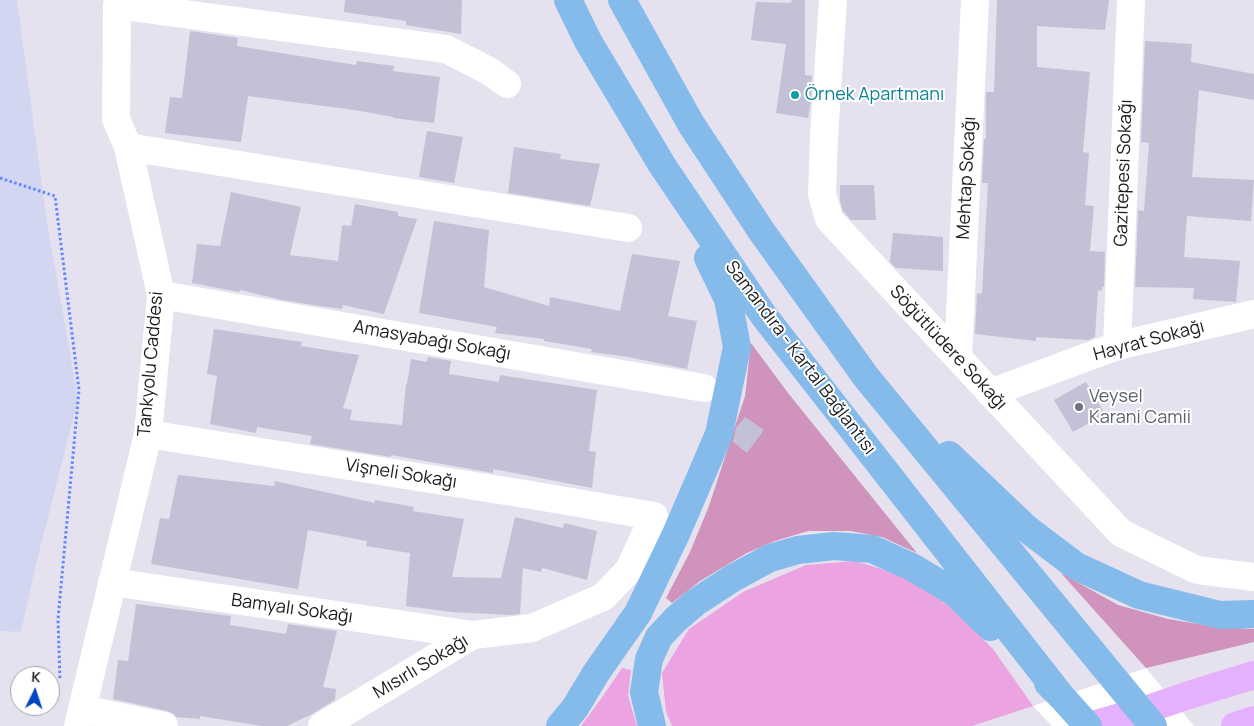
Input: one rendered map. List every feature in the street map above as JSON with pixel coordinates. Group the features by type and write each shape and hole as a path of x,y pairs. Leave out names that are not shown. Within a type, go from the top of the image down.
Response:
{"highway":[{"name":"Samandıra - Kartal Bağlantısı","path":"568,0 588,40 662,165 764,316 1061,696"},
{"path":"622,0 691,124 762,232 866,377 1153,726"},
{"path":"560,726 575,708 596,672 638,612 676,534 719,434 737,347 728,299 662,165"},
{"path":"866,377 1027,529 1076,566 1139,595 1220,615 1254,614"},
{"path":"652,726 644,692 648,659 659,637 674,620 696,602 733,578 770,558 798,550 834,546 872,549 912,567 954,592 1061,696 1088,726"}],"main road":[{"path":"1088,726 1254,675"},
{"path":"1235,726 1254,720"}],"street":[{"name":"Söğütlüdere Sokağı","path":"833,0 822,194 829,219 1120,533 1197,570 1254,577"},
{"name":"Mehtap Sokağı","path":"958,357 975,0"},
{"name":"Gazitepesi Sokağı","path":"1117,346 1131,0"},
{"path":"118,2 446,49 489,71 507,84"},
{"name":"Tankyolu Caddesi","path":"80,718 148,434 161,295 128,147 116,119 118,2"},
{"path":"128,147 628,228"},
{"name":"Amasyabağı Sokağı","path":"161,295 704,388"},
{"name":"Hayrat Sokağı","path":"990,393 1117,346 1254,314"},
{"name":"Vişneli Sokağı","path":"148,434 654,516"},
{"name":"Mısırlı Sokağı","path":"322,726 473,635 532,628 603,597 629,570 654,516"},
{"name":"Bamyalı Sokağı","path":"112,582 473,635"},
{"path":"80,718 164,726"}],"path":[{"path":"0,178 55,196 78,400 58,619 61,687"}],"shaded area":[{"path":"0,0 17,0 46,216 78,400 38,556 21,632 0,631"},
{"path":"751,343 788,393 917,553 882,537 851,531 808,531 775,541 747,553 700,581 672,603 666,598 690,552 709,506 745,396"},
{"path":"855,561 908,577 950,607 993,649 1033,706 972,726 672,726 666,712 662,673 689,629 743,592 806,565"},
{"path":"1061,573 1118,605 1168,619 1217,627 1254,629 1254,642 1146,668"},
{"path":"622,668 631,670 628,696 637,726 581,726 603,696"}],"pier":[{"path":"1146,668 1194,726 1052,726 1033,706"}],"building":[{"path":"345,0 462,0 461,34 406,25 406,21 344,12"},
{"path":"792,0 805,0 805,75 812,76 808,118 776,113 786,44 751,40 756,2 791,3"},
{"path":"997,0 1109,0 1105,30 1037,26 1037,67 1090,72 1083,152 1089,153 1085,205 1094,206 1090,251 1105,252 1104,287 1102,287 1102,291 1098,290 1095,337 1089,340 1036,337 1036,341 975,334 977,293 982,294 988,183 982,183 984,139 986,139 986,92 994,92"},
{"path":"190,31 238,38 237,46 356,65 357,61 394,66 393,71 440,77 434,123 248,96 241,142 165,133 170,97 182,98"},
{"path":"1145,41 1192,44 1191,62 1254,74 1254,100 1199,90 1192,177 1254,180 1251,221 1187,216 1184,257 1240,261 1236,302 1193,299 1194,288 1135,287 1138,210 1144,211 1149,143 1141,142"},
{"path":"427,131 463,137 454,183 419,177"},
{"path":"514,147 561,154 560,159 600,164 590,206 508,193"},
{"path":"840,185 874,185 876,220 851,220 843,211 840,201"},
{"path":"231,192 301,207 290,255 338,261 342,225 351,226 355,204 398,212 398,216 417,219 384,314 343,305 342,309 282,300 240,290 239,292 192,283 197,244 220,246"},
{"path":"434,221 489,230 484,287 549,306 550,297 620,311 632,254 680,261 668,316 697,321 687,369 628,357 591,352 592,349 544,341 544,339 495,333 497,327 419,313"},
{"path":"893,233 943,237 943,271 896,268 890,262"},
{"path":"214,329 302,342 301,346 359,355 343,408 352,410 350,420 402,425 406,384 411,359 427,362 428,357 451,361 449,374 499,382 500,375 597,390 589,451 596,452 592,488 493,469 493,473 391,455 391,457 310,444 312,436 257,427 256,433 210,424 217,376 207,374"},
{"name":"Veysel Karani Camii","path":"1086,382 1105,414 1073,432 1054,400"},
{"path":"745,417 764,430 747,453 733,442 736,428"},
{"path":"178,475 274,486 275,481 375,503 375,500 414,507 413,511 464,519 452,577 501,578 515,517 563,528 564,523 597,531 587,580 542,568 541,572 523,568 520,614 452,612 406,606 410,553 366,546 367,541 308,530 298,589 151,564 160,518 169,519"},
{"path":"136,604 231,616 230,625 286,634 288,624 337,631 323,687 336,689 335,700 287,726 262,726 200,716 200,719 176,717 167,711 113,699 118,660 128,661"}],"place":[{"name":"Örnek Apartmanı","path":"795,95"},
{"name":"Veysel Karani Camii","path":"1079,407"}]}
